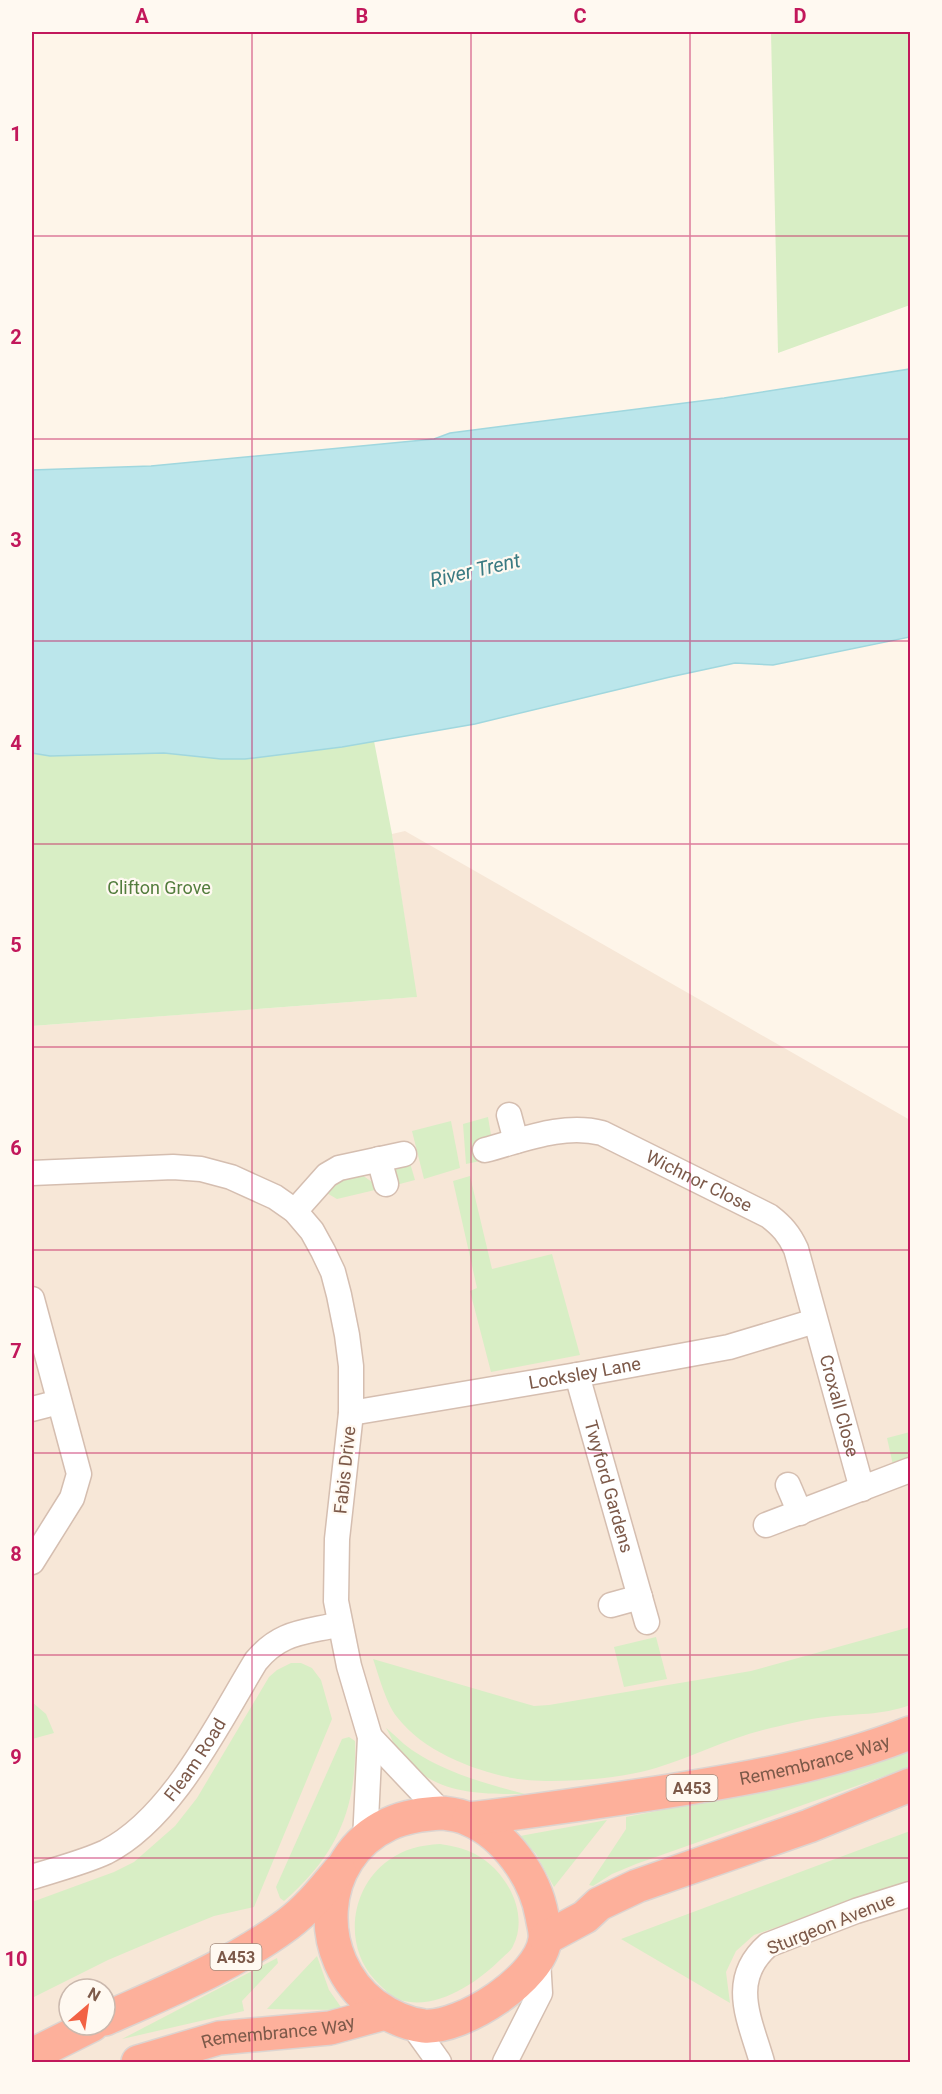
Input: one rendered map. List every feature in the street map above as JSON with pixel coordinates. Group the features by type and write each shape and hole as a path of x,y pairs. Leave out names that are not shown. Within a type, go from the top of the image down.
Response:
{"highway":[{"name":"Remembrance Way","path":"455,1816 568,1807 749,1779 848,1755 910,1733"},
{"path":"542,1949 540,1902 522,1866 499,1840 455,1816 414,1815 388,1825 355,1852 334,1890 330,1919 332,1941 344,1973 362,1996 398,2018 426,2026 450,2022 475,2012 503,1996 542,1949 599,1904 637,1886 809,1826 910,1785"},
{"name":"A453","path":"117,2014 223,1965 273,1934 313,1902 355,1852"},
{"name":"Remembrance Way","path":"138,2062 219,2038 330,2028 398,2018"},
{"path":"32,2055 68,2037"}],"street":[{"path":"509,1115 516,1141"},
{"name":"Wichnor Close","path":"485,1150 561,1130 578,1128 602,1132 769,1216 791,1237 815,1321"},
{"path":"295,1211 327,1175 339,1168 404,1154"},
{"path":"379,1159 386,1184"},
{"name":"Fabis Drive","path":"32,1173 174,1167 201,1169 231,1177 275,1197 295,1211 312,1231 333,1272 347,1335 352,1388 335,1574 336,1601 349,1666 370,1737 355,1852"},
{"path":"32,1299 79,1474 72,1498 32,1562"},
{"name":"Locksley Lane","path":"351,1413 729,1347 815,1321"},
{"name":"Croxall Close","path":"815,1321 862,1489"},
{"name":"Twyford Gardens","path":"577,1375 647,1622"},
{"path":"32,1409 59,1402"},
{"path":"766,1525 910,1470"},
{"path":"788,1485 800,1513"},
{"path":"611,1605 640,1597"},
{"name":"Fleam Road","path":"32,1877 106,1852 130,1836 175,1790 265,1650 286,1636 340,1624"},
{"name":"Fabis Drive","path":"370,1737 455,1816"},
{"name":"Sturgeon Avenue","path":"762,2062 744,1997 744,1983 757,1954 768,1945 856,1911 910,1894"},
{"path":"505,2062 540,1993 542,1949"},
{"path":"398,2018 439,2062"}],"shaded area":[{"path":"405,831 910,1120 910,2062 32,2062 32,1026 416,997 392,834"}],"green space":[{"path":"771,32 910,32 910,305 778,353"},
{"name":"Clifton Grove","path":"374,741 392,834 417,997 32,1026 32,753 50,756 164,753 221,759 335,748"},
{"path":"488,1117 491,1135 485,1160 466,1164 463,1124"},
{"path":"451,1121 460,1168 424,1179 412,1131"},
{"path":"408,1156 415,1180 396,1185 395,1167"},
{"path":"362,1175 372,1182 375,1190 337,1199 325,1192 334,1181"},
{"path":"470,1176 492,1269 552,1254 580,1355 491,1372 470,1291 477,1288 453,1181"},
{"path":"910,1432 910,1460 893,1465 887,1438"},
{"path":"910,1627 910,1705 878,1713 794,1722 723,1743 656,1768 584,1780 544,1781 512,1778 481,1770 434,1749 420,1740 397,1717 386,1697 373,1659 534,1706 751,1671"},
{"path":"656,1637 667,1679 624,1687 614,1647"},
{"path":"291,1663 301,1663 312,1668 321,1680 332,1719 254,1907 214,1916 108,1960 74,1977 57,1977 57,1986 32,1998 32,1902 114,1872 134,1862 175,1826 197,1798 269,1677"},
{"path":"32,1702 46,1714 54,1733 32,1739"},
{"path":"386,1728 411,1750 428,1760 482,1782 525,1794 473,1792 441,1784 413,1767 398,1750"},
{"path":"349,1737 355,1741 355,1766 347,1810 340,1830 317,1867 284,1901 280,1898 276,1887 342,1739"},
{"path":"910,1748 910,1767 636,1864 612,1874 593,1886 589,1885 626,1829 626,1817 756,1792"},
{"path":"607,1820 554,1887 536,1854 520,1836"},
{"path":"910,1831 910,1881 754,1935 736,1951 726,1972 730,2003 621,1939"},
{"path":"440,1844 471,1852 496,1870 505,1881 517,1907 518,1933 509,1951 480,1977 455,1993 428,2002 400,2000 375,1980 358,1951 355,1917 359,1901 366,1885 389,1860 413,1848"},
{"path":"317,1956 329,1990 343,2010 267,2009"},
{"path":"277,1958 278,1963 242,2001 244,2011 122,2039"}],"water":[{"name":"River Trent","path":"910,369 910,637 773,665 735,663 475,724 342,747 245,759 164,753 50,756 32,753 32,470 151,466 434,439 450,433 724,398"}]}
